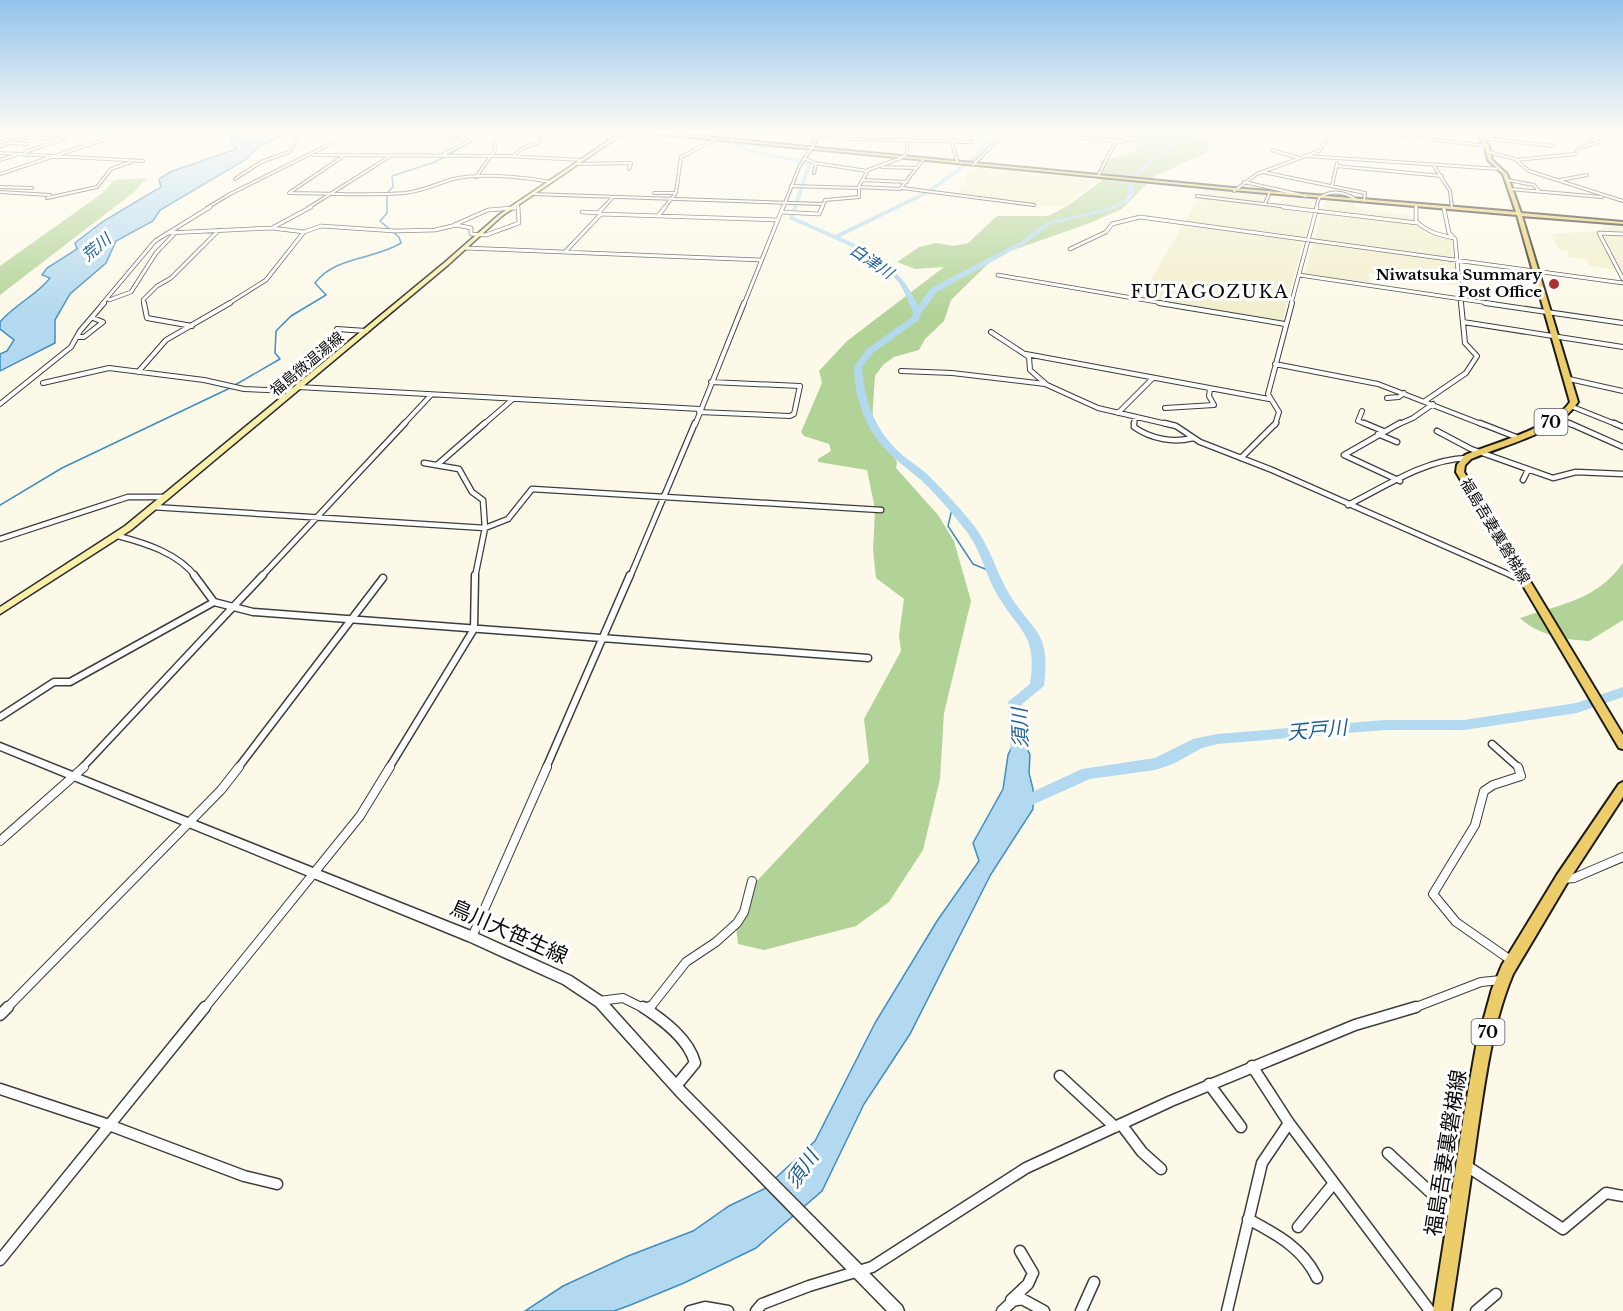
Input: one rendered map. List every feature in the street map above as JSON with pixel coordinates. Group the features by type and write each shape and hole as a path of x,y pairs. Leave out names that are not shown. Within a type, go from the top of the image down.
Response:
{"main road":[{"name":"福島微温湯線","path":"0,611 118,536 366,331 478,235 535,192"},
{"path":"1260,192 1519,214"},
{"name":"70","path":"1511,192 1539,272 1574,396 1573,407"},
{"path":"1270,193 1623,223"},
{"name":"福島吾妻裏磐梯線","path":"1573,407 1559,419 1467,458 1461,465 1460,472 1571,659 1612,723 1623,745"},
{"name":"福島吾妻裏磐梯線","path":"1442,1311 1484,1047 1503,979 1562,879 1623,787"}],"street":[{"path":"0,196 9,192"},
{"path":"11,192 62,196"},
{"path":"47,198 79,192"},
{"path":"0,404 69,349 142,255 167,233 234,192"},
{"path":"290,192 409,192"},
{"path":"472,937 664,497 789,192"},
{"path":"781,212 819,214 825,200 859,197 859,192"},
{"path":"934,192 1034,205"},
{"path":"1292,192 1306,196"},
{"path":"1358,192 1366,194 1364,201"},
{"path":"1450,192 1452,208"},
{"path":"1551,192 1612,198"},
{"path":"1595,192 1623,201"},
{"path":"272,228 334,193"},
{"path":"654,193 676,194"},
{"path":"1266,204 1270,193"},
{"path":"532,194 823,204"},
{"path":"658,216 676,194"},
{"path":"1197,196 1417,223 1430,234 1454,238"},
{"path":"565,252 613,197"},
{"path":"1241,458 1277,421 1278,412 1268,394 1320,197"},
{"path":"1416,206 1417,223"},
{"path":"167,233 272,228 304,232 321,226 394,231 435,230 482,212 516,207 518,225 478,235 471,234 471,228 453,225"},
{"path":"1425,401 1466,373 1476,358 1465,343 1454,238 1449,233 1444,209"},
{"path":"582,212 778,220"},
{"path":"1070,249 1106,232 1112,224 1138,217 1623,283"},
{"path":"192,326 147,318 143,300 157,286 171,278 219,230"},
{"path":"109,300 130,292 156,253 176,232"},
{"path":"138,372 158,345 261,284 304,232"},
{"path":"1623,234 1599,233 1623,279"},
{"path":"464,248 761,260"},
{"path":"998,275 1285,324"},
{"path":"1299,275 1623,323"},
{"path":"76,338 84,337 103,322 93,318"},
{"path":"1463,322 1623,347"},
{"path":"337,329 366,331"},
{"path":"991,332 1026,354 1030,359 1030,369 1046,384"},
{"path":"1026,354 1269,399"},
{"path":"1275,364 1364,380 1404,393 1516,437"},
{"path":"43,382 107,368 204,380 244,388 513,399 790,416 794,414 800,386 711,382"},
{"path":"901,371 952,373 1046,384 1092,405 1179,427 1193,438 1525,581"},
{"path":"1118,413 1153,378"},
{"path":"1569,379 1623,391"},
{"path":"1165,408 1214,405 1209,396 1210,389"},
{"path":"1387,398 1399,397 1404,393"},
{"path":"0,840 76,776 431,395"},
{"path":"437,465 513,399"},
{"path":"1401,481 1344,456 1383,431 1413,418 1433,404"},
{"path":"1573,407 1623,427"},
{"path":"1362,411 1358,421 1383,431"},
{"path":"1135,417 1134,427 1140,431 1178,441 1193,438"},
{"path":"1467,417 1476,417"},
{"path":"1559,419 1623,447"},
{"path":"1437,431 1479,452 1521,468 1529,467 1553,478 1576,472 1623,474"},
{"path":"1378,434 1397,442"},
{"path":"1348,506 1428,467 1458,457 1467,458"},
{"path":"0,1260 360,816 474,629 474,577 485,528 483,500 472,492 461,471 424,463"},
{"path":"1523,480 1529,467"},
{"path":"153,507 485,528 508,519 532,489 881,510"},
{"path":"0,539 128,497 166,497"},
{"path":"118,536 152,545 183,565 214,602 255,613 868,658"},
{"path":"0,1015 221,790 383,578"},
{"path":"0,717 54,682 70,682 214,602"},
{"path":"1492,744 1520,770 1521,777 1493,785 1484,791 1475,825 1432,894 1439,904 1471,935 1512,962"},
{"name":"鳥川大笹生線","path":"0,746 472,937 567,980 599,1002 679,1089 897,1311"},
{"path":"1562,879 1574,879 1623,857"},
{"path":"648,1010 686,962 716,942 736,923 744,912 752,881"},
{"path":"756,1311 762,1304 809,1286 857,1272 902,1250 1026,1168 1209,1084 1375,1018 1431,1003 1480,982 1503,979"},
{"path":"599,1002 615,997 638,1003 694,1054 695,1063 679,1089"},
{"path":"1252,1066 1289,1124 1430,1311"},
{"path":"1060,1076 1118,1126 1161,1169"},
{"path":"1209,1084 1241,1127"},
{"path":"0,1089 109,1125 244,1176 277,1184"},
{"path":"1227,1311 1262,1163 1289,1124"},
{"path":"1388,1153 1457,1217"},
{"path":"1465,1165 1563,1229 1573,1223 1606,1193 1623,1196"},
{"path":"1298,1227 1334,1183"},
{"path":"1248,1219 1295,1248 1308,1262 1317,1278"},
{"path":"1002,1311 1028,1284 1033,1273 1020,1251"},
{"path":"1081,1311 1094,1282"},
{"path":"1476,1311 1496,1294"},
{"path":"1011,1300 1023,1298 1044,1311"},
{"path":"690,1311 705,1307 728,1311"}],"shaded area":[{"path":"958,192 1081,192 1066,205 1057,207 956,195"},
{"path":"1202,192 1268,195 1266,201 1280,203 1281,200 1298,198 1314,200 1282,322 1140,299"},
{"path":"1325,201 1355,203 1355,208 1412,216 1413,222 1427,235 1452,238 1456,285 1369,273 1370,285 1304,275"},
{"path":"1603,224 1623,225 1623,271 1590,266 1586,259 1570,257 1567,251 1559,250 1551,234 1597,231 1602,229"}],"green space":[{"path":"104,192 134,192 0,295 0,266"},
{"path":"1086,192 1139,192 1122,209 1090,223 1010,251 990,262 951,300 944,321 925,339 919,350 894,357 883,365 875,376 872,422 897,462 896,468 938,515 954,541 971,601 944,713 940,779 923,850 889,902 856,926 764,950 738,944 736,926 754,884 869,762 864,719 901,651 899,635 904,599 876,578 873,550 875,509 867,470 818,462 818,459 831,451 829,444 804,436 801,432 822,383 819,371 847,341 944,267 915,269 897,262 919,247 937,243 954,246 968,243 997,216 1048,216 1069,205"},
{"path":"1623,563 1623,620 1589,641 1552,636 1535,629 1520,618 1576,600 1601,586"}],"water":[{"name":"荒川","path":"152,192 190,192 160,210 153,221 116,241 106,263 70,294 55,320 55,343 0,371 0,354 7,351 14,340 0,329 0,322 50,278 42,275 47,268 77,249 75,243 102,222"},
{"path":"1019,732 1030,755 1029,773 1033,789 1033,809 991,874 910,1034 864,1104 822,1191 756,1248 684,1283 628,1306 614,1311 525,1311 563,1286 628,1256 693,1231 729,1206 764,1189 815,1141 875,1023 937,921 979,861 973,843 1003,789 1008,755"}],"waterway":[{"path":"0,505 62,468 228,389 280,359 275,353 276,331 291,316 326,295 315,283 323,274 344,263 379,253 401,243 399,237 380,221 387,213 388,192"},
{"path":"800,192 791,218 847,243 887,267 904,284 917,313"},
{"name":"白津川","path":"836,237 928,192"},
{"name":"須川","path":"917,313 934,290 1022,243 1049,223 1106,210 1126,201 1132,192"},
{"name":"須川","path":"917,313 916,318 870,351 858,367 861,392 868,416 881,437 898,456 931,484 978,539 1002,592 1035,638 1039,657 1037,686 1015,702 1019,755"},
{"path":"952,509 948,526 973,564 995,573"},
{"name":"天戸川","path":"1021,804 1087,773 1155,764 1168,760 1198,743 1217,739 1385,725 1464,725 1577,708 1623,692"}],"place":[{"name":"Niwatsuka Summary Post Office","path":"1554,284"}],"district":[{"name":"FUTAGOZUKA","path":"1210,292"}]}
